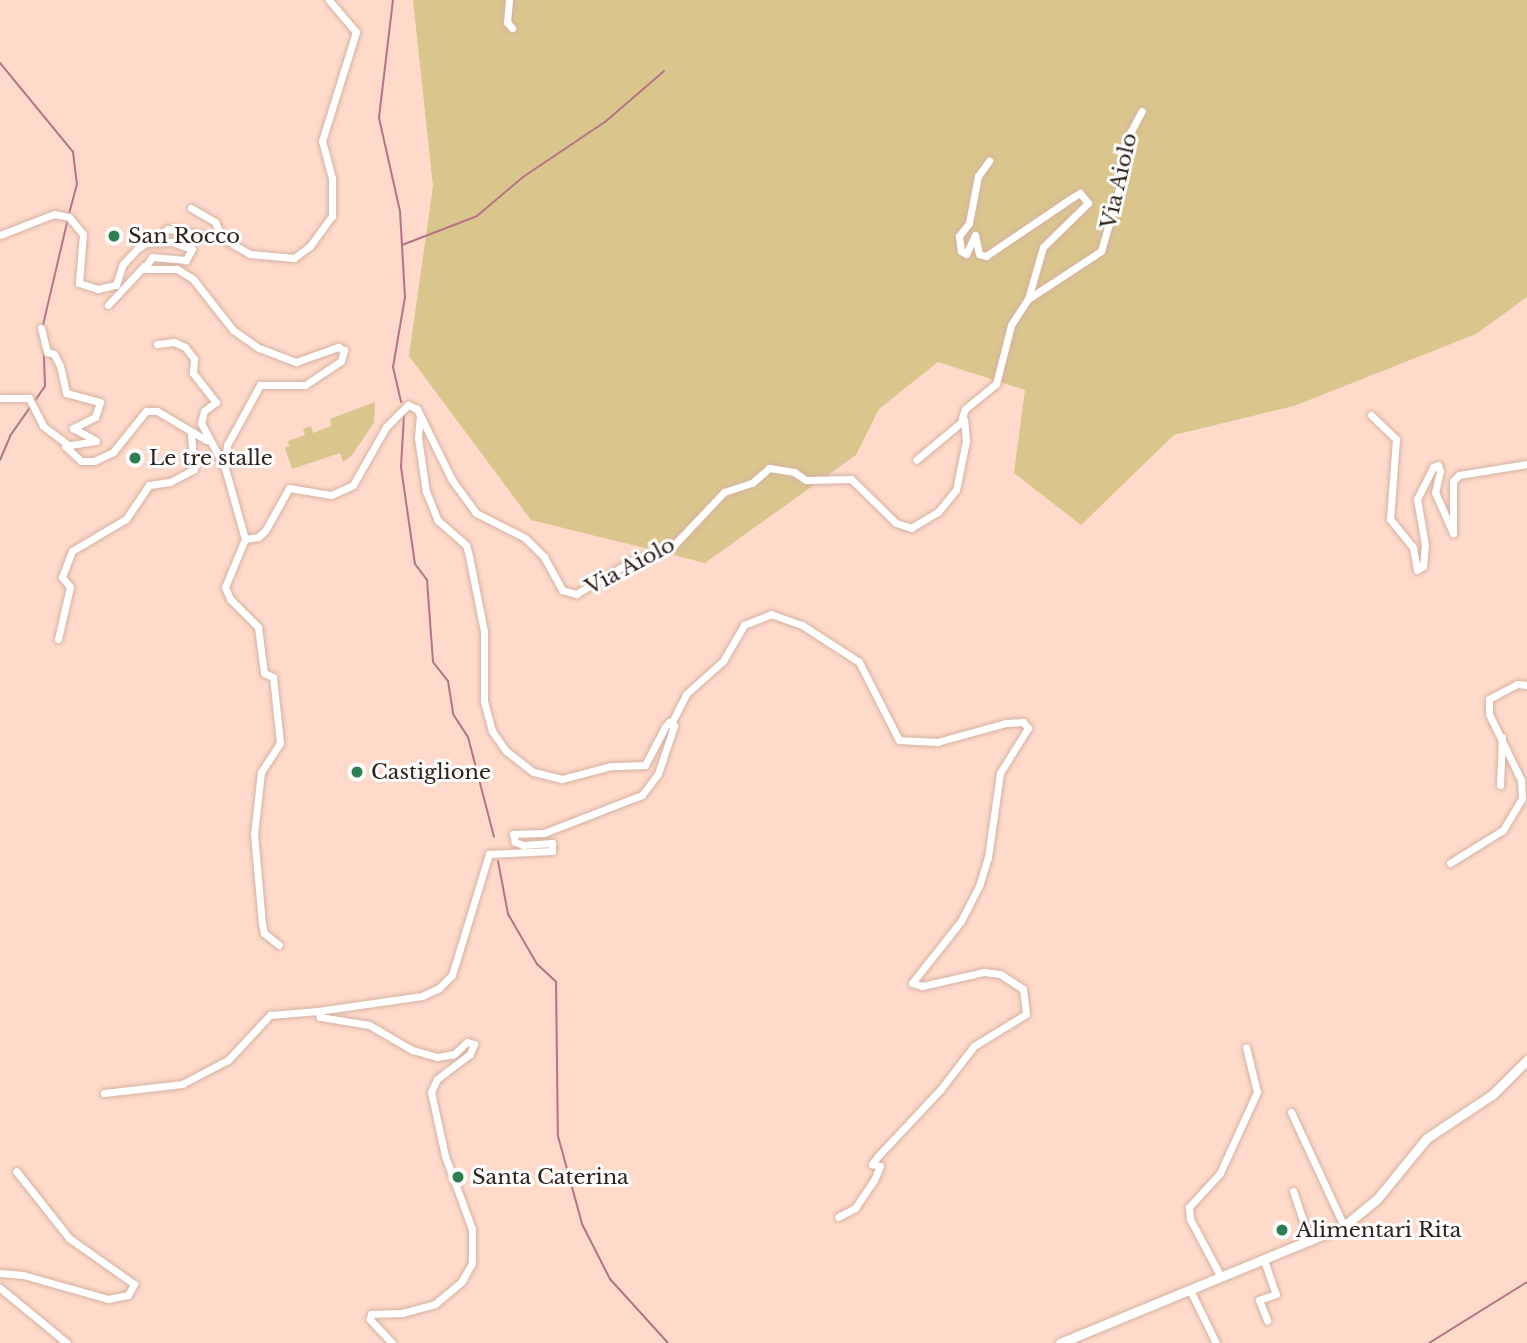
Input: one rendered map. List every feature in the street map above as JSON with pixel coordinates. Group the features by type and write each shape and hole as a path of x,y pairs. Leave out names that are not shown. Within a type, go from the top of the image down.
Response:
{"street":[{"path":"0,235 54,214 69,217 83,234 79,283 98,289 116,285 124,264 144,243 177,228 222,238 250,254 293,258 310,246 332,216 332,178 322,141 356,32 329,0"},
{"path":"509,0 507,22 512,28"},
{"name":"Via Aiolo","path":"1028,299 1101,251 1121,185 1129,135 1142,111"},
{"name":"Via Aiolo","path":"420,416 452,480 476,513 525,538 544,556 562,590 576,594 632,561 674,545 724,492 752,483 769,468 794,472 806,480 851,479 896,523 911,528 938,512 956,490 965,441 962,418 965,409 996,384 1010,325 1028,299 1044,247 1088,203 1080,193 986,256 979,254 975,234 966,254 961,251 960,236 969,223 978,176 989,161"},
{"path":"191,208 215,222 222,238"},
{"path":"108,305 152,257 186,260 194,253 181,244 144,243"},
{"path":"144,266 149,272 177,269 193,279 233,330 285,359 296,362 338,347 344,350 341,361 304,384 260,384 228,445 225,468"},
{"path":"41,328 47,352 54,354 66,393 100,402 95,417 72,428 92,436 94,443 66,444"},
{"path":"157,344 174,342 194,359 193,373 216,402 200,417 207,440 225,468 244,538 225,587 230,599 258,626 264,673 273,677 280,743 261,772 254,834 262,923 270,940 279,945"},
{"path":"0,398 29,398 44,426 81,461 102,458 113,452 146,411 158,411 207,440"},
{"path":"244,538 258,537 265,531 276,503 289,488 331,495 353,485 399,411 408,405 420,416 418,438 426,492 438,521 466,545 470,556 484,631 484,701 492,731 506,751 533,772 552,779 611,766 640,766 673,722"},
{"path":"1371,415 1396,439 1390,519 1413,547 1418,570 1423,566 1425,545 1417,499 1433,467 1438,465 1440,471 1435,492 1453,533 1453,481 1459,475 1527,464"},
{"name":"Via Aiolo","path":"916,460 962,418"},
{"path":"58,639 70,587 62,577 72,551 125,519 149,485 170,482 194,469 191,432"},
{"path":"104,1093 182,1084 228,1060 270,1015 422,996 439,988 452,975 489,854 552,851 552,843 523,845 515,842 513,834 544,833 642,795 657,774 673,722 686,694 723,661 744,625 771,614 802,625 859,662 899,740 937,742 1006,723 1023,722 1028,728 1000,773 988,857 980,884 961,921 912,983 922,986 984,972 1000,974 1023,989 1026,1014 974,1046 940,1090 872,1164 880,1166 855,1208 838,1217"},
{"path":"1450,863 1503,830 1522,798 1521,780 1489,714 1489,699 1517,684 1527,685"},
{"path":"1500,785 1502,737"},
{"path":"318,1011 320,1017 369,1025 412,1050 437,1057 454,1054 467,1042 474,1044 470,1054 437,1079 431,1092 445,1156 472,1229 472,1263 462,1281 436,1304 402,1313 371,1314 370,1319 392,1343"},
{"path":"1221,1277 1190,1219 1189,1208 1220,1173 1257,1092 1246,1047"},
{"path":"1059,1343 1343,1226 1377,1199 1427,1138 1493,1094 1527,1060"},
{"path":"1291,1112 1343,1226"},
{"path":"0,1273 108,1299 128,1295 134,1284 69,1238 16,1171"},
{"path":"1293,1191 1310,1241"},
{"path":"1264,1260 1276,1294 1259,1300 1267,1320"},
{"path":"0,1288 67,1343"},
{"path":"1190,1290 1216,1343"}],"shaded area":[{"path":"413,0 1527,0 1527,297 1476,334 1294,406 1174,435 1081,525 1014,473 1025,390 938,362 879,409 856,455 705,563 531,520 409,356 433,186"},
{"path":"375,402 374,423 352,455 343,462 340,453 292,469 285,448 289,446 288,441 305,435 303,429 311,426 313,433 331,426 330,419"}],"waterway":[{"path":"393,0 379,118 400,211 405,297 393,367 401,402"},
{"path":"0,63 73,152 77,184 69,213"},
{"path":"402,245 477,216 523,177 605,122 664,71"},
{"path":"43,325 68,218"},
{"path":"34,402 45,386 44,351"},
{"path":"0,460 10,436 31,406"},
{"path":"404,415 401,467 415,564 427,580 433,662 448,681 453,714 468,737 494,837"},
{"path":"498,861 508,914 537,964 556,982 558,1136 582,1224 610,1279 668,1343"},
{"path":"1429,1343 1527,1282"}],"place":[{"name":"San Rocco","path":"114,236"},
{"name":"Le tre stalle","path":"135,458"},
{"name":"Castiglione","path":"357,772"},
{"name":"Santa Caterina","path":"458,1177"},
{"name":"Alimentari Rita","path":"1282,1230"}]}
